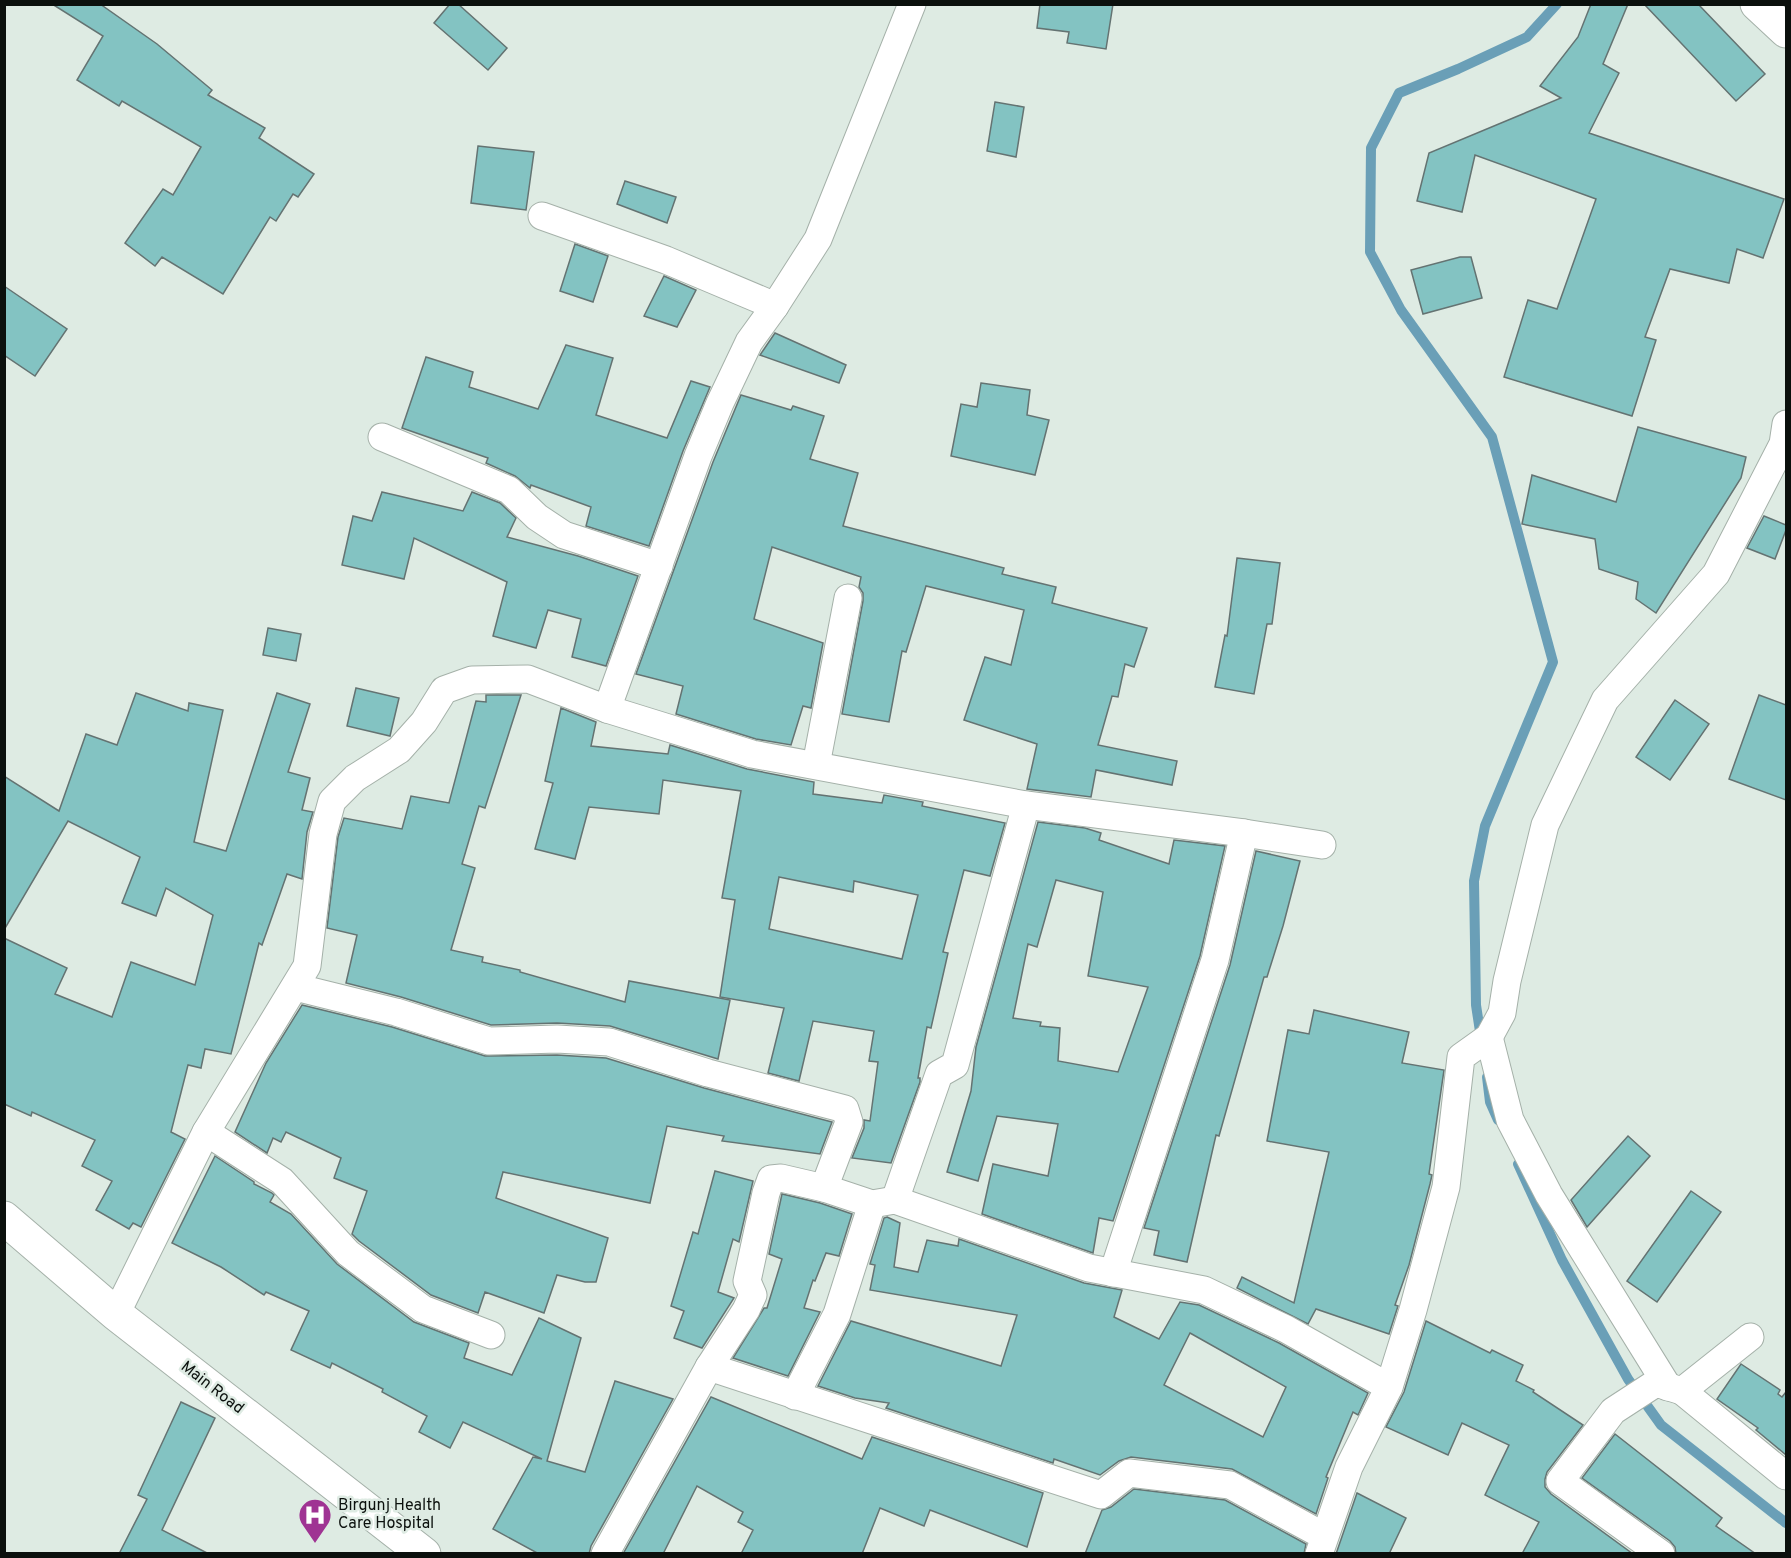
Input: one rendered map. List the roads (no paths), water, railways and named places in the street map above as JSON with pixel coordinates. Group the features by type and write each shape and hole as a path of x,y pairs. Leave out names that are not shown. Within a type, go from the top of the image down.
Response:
{"main road":[{"path":"1756,4 1786,31"},
{"name":"Main Road","path":"4,1218 116,1314 424,1554"}],"street":[{"path":"607,710 720,403 749,342 818,238 912,4"},
{"path":"542,216 666,260 775,306"},
{"path":"709,1367 1101,1495 1129,1473 1230,1485 1322,1545 1349,1467 1389,1387 1413,1310 1446,1187 1461,1057 1489,1037 1502,1013 1507,981 1545,825 1605,700 1716,574 1783,444 1786,424"},
{"path":"382,437 509,490 537,518 564,535 659,566"},
{"path":"816,765 848,598"},
{"path":"116,1314 206,1132 307,966 323,834 332,801 355,778 399,750 424,722 444,690 472,680 528,679 607,710 752,754 1026,805 1322,845"},
{"path":"795,1396 837,1314 939,1074 955,1065 1026,805"},
{"path":"1113,1273 1215,960 1244,833"},
{"path":"295,987 396,1012 489,1041 557,1039 609,1042 708,1073 845,1108 849,1122 824,1188"},
{"path":"1489,1037 1510,1120 1549,1195 1669,1387 1786,1476"},
{"path":"206,1132 282,1181 348,1253 423,1309 491,1335"},
{"path":"605,1554 709,1367 746,1310 753,1295 747,1281 771,1179 781,1178 883,1202 1078,1265 1204,1290 1286,1329 1389,1387"},
{"path":"1661,1554 1560,1481 1613,1411 1669,1387 1750,1336"}],"waterway":[{"path":"1481,1038 1476,1005 1474,881 1485,826 1553,662 1492,437 1401,310 1370,252 1371,148 1399,93 1527,37 1557,4"},
{"path":"1487,1077 1490,1102 1498,1120"},
{"path":"1518,1164 1562,1260 1628,1379 1661,1425 1786,1523"}],"place":[{"name":"Birgunj Health Care Hospital","path":"315,1544"}]}
